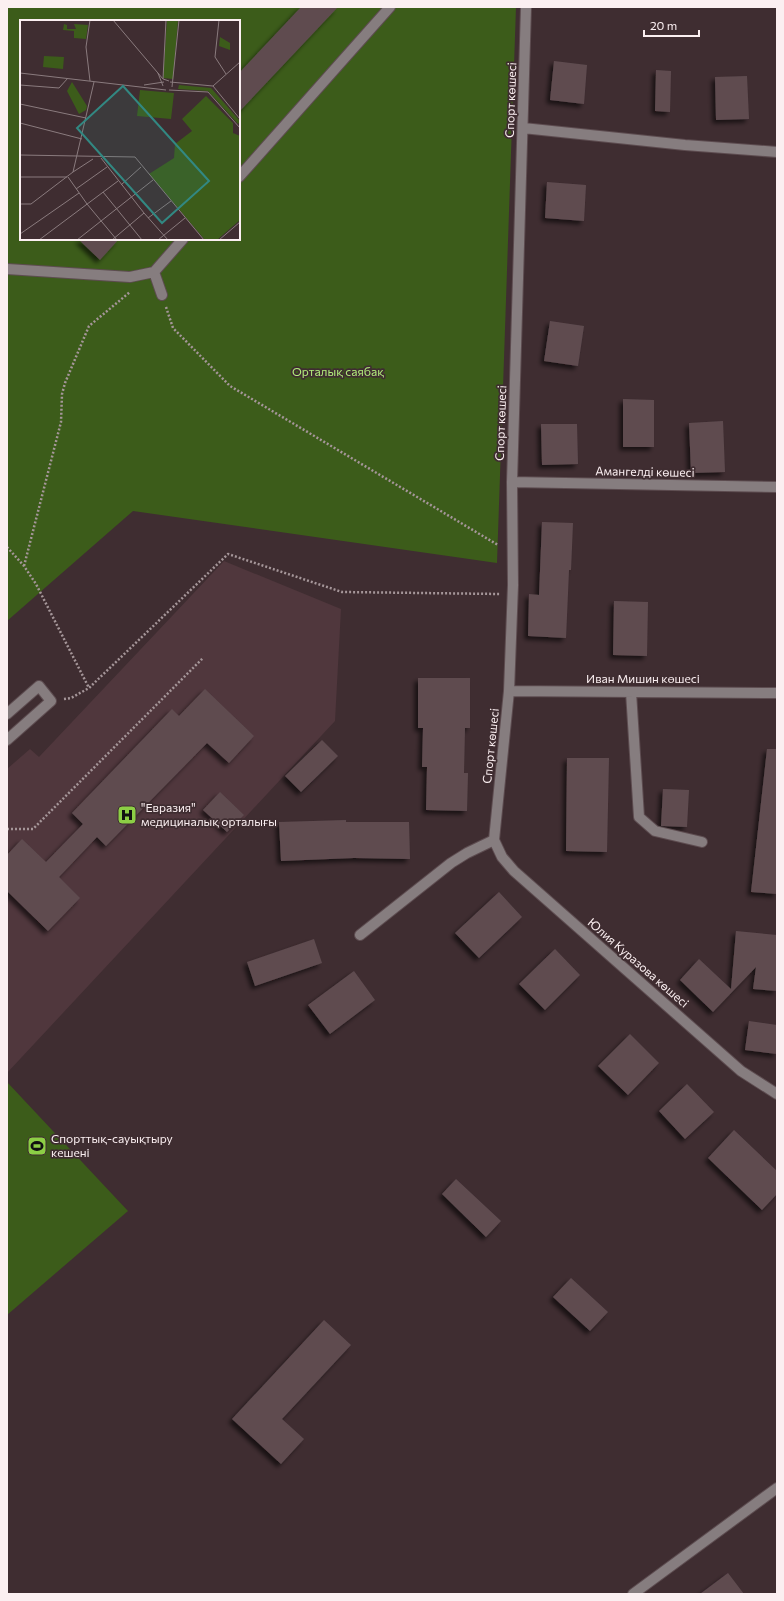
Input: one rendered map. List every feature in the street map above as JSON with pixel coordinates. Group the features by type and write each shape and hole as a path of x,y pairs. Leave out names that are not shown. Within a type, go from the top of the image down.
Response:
{"street":[{"path":"240,176 390,7"},
{"name":"Спорт көшесі","path":"494,840 509,691 513,554 512,482 526,7"},
{"path":"523,128 686,145 777,152"},
{"path":"7,270 130,277 154,272 182,240"},
{"path":"154,272 162,295"},
{"name":"Амангелді көшесі","path":"512,482 777,487"},
{"path":"7,714 39,686 51,701 7,740"},
{"name":"Иван Мишин көшесі","path":"509,691 777,693"},
{"path":"631,692 639,817 655,831 702,842"},
{"path":"360,935 451,862 494,840"},
{"name":"Юлия Куразова көшесі","path":"494,840 502,857 514,872 741,1071 777,1094"},
{"path":"633,1594 777,1488"}],"path":[{"path":"24,566 61,422 62,394 65,383 89,326 154,272"},
{"path":"162,295 173,328 230,386 513,554"},
{"path":"7,547 24,566 36,584 89,688"},
{"path":"51,701 71,698 89,688 228,554 342,592 512,594"},
{"path":"7,829 33,829 204,658"}],"shaded area":[{"name":"\"Евразия\" медициналық орталығы","path":"224,561 341,609 335,721 7,1073 7,769 30,749 39,757"}],"green space":[{"name":"Орталық саябақ","path":"7,7 516,7 497,563 133,511 7,621"},
{"name":"Спорттық-сауықтыру кешені","path":"7,1082 128,1211 7,1315"}],"building":[{"path":"301,7 338,7 240,111 240,72"},
{"path":"554,61 587,65 584,104 550,100"},
{"path":"656,70 671,71 670,112 655,111"},
{"path":"747,76 749,119 716,120 715,77"},
{"path":"547,182 586,185 584,221 545,218"},
{"path":"79,240 118,240 100,260"},
{"path":"550,321 584,326 578,366 544,361"},
{"path":"623,399 654,400 654,447 623,447"},
{"path":"723,421 725,472 691,473 689,423"},
{"path":"541,424 577,424 578,464 542,465"},
{"path":"542,522 573,523 566,638 528,636 529,594 539,595"},
{"path":"614,601 648,602 647,656 613,655"},
{"path":"418,678 470,678 470,728 465,728 464,773 468,773 467,811 426,810 427,767 422,767 423,728 418,728"},
{"path":"205,689 254,736 229,763 207,743 106,846 97,837 59,877 80,898 48,931 7,891 7,855 22,839 46,862 83,824 72,813 172,709 179,716"},
{"path":"322,740 338,756 301,792 285,776"},
{"path":"767,749 777,749 777,894 751,892"},
{"path":"567,758 609,758 607,852 566,851"},
{"path":"663,789 689,790 687,827 661,826"},
{"path":"220,792 244,815 227,832 203,810"},
{"path":"346,820 346,822 409,822 410,859 354,858 281,861 279,822"},
{"path":"499,892 522,917 479,958 455,933"},
{"path":"736,931 777,935 777,991 753,989 756,967 713,1012 680,980 699,959 731,989"},
{"path":"314,939 322,963 255,986 247,962"},
{"path":"555,949 580,975 545,1010 519,984"},
{"path":"354,971 375,1000 330,1034 308,1005"},
{"path":"749,1021 777,1025 777,1054 745,1050"},
{"path":"630,1034 659,1063 628,1095 598,1066"},
{"path":"687,1084 714,1112 685,1139 659,1111"},
{"path":"734,1130 777,1171 777,1194 762,1210 708,1158"},
{"path":"456,1179 501,1221 486,1237 442,1194"},
{"path":"571,1278 608,1312 590,1331 553,1297"},
{"path":"324,1320 351,1345 282,1419 304,1439 281,1464 232,1419"},
{"path":"728,1573 744,1594 700,1594"}],"place":[{"name":"\"Евразия\" медициналық орталығы","path":"127,815"},
{"name":"Спорттық-сауықтыру кешені","path":"37,1146"}]}
